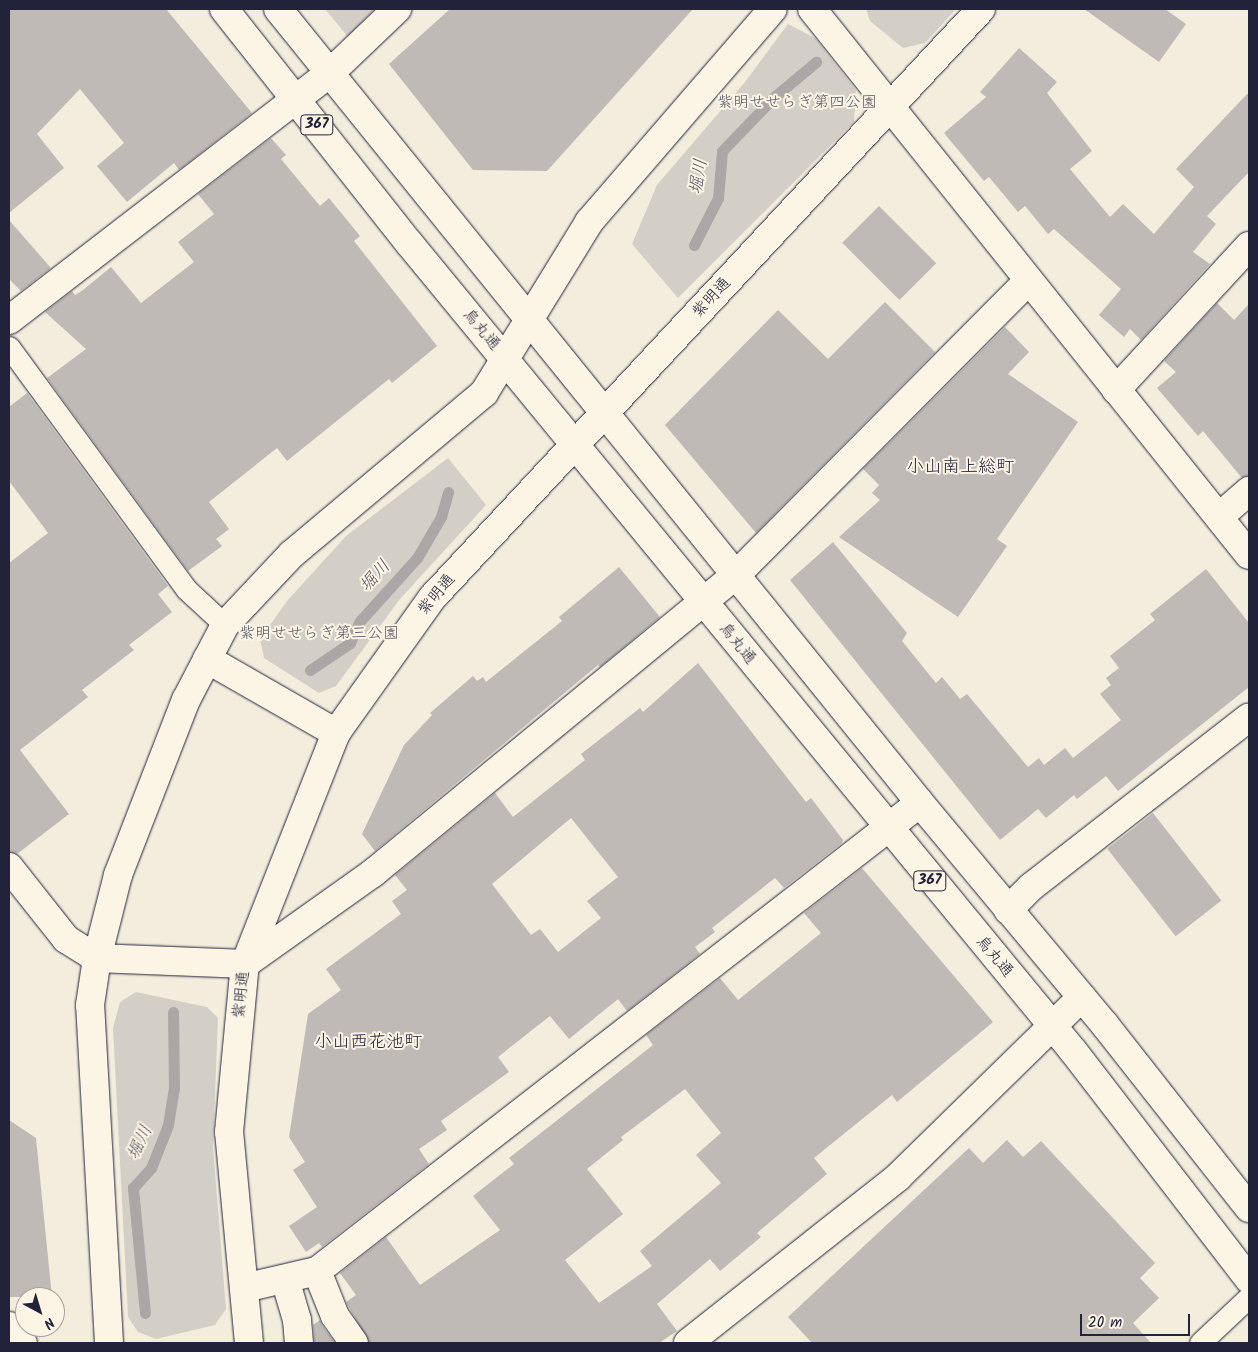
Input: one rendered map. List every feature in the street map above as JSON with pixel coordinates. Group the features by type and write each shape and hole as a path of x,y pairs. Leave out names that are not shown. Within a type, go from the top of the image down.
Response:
{"main road":[{"name":"烏丸通","path":"224,9 703,602 887,828 1052,1026 1249,1279"},
{"name":"367","path":"278,9 920,802 1082,998 1249,1208"},
{"path":"9,320 330,73 398,9"},
{"path":"109,1343 90,1004 96,958 118,875 186,700 225,625 292,554 484,393 589,222 773,9"},
{"path":"812,9 890,109 1249,555"},
{"name":"紫明通","path":"249,1343 229,1132 245,964 336,733 432,598 890,109 981,9"},
{"path":"1116,390 1249,246"},
{"path":"9,867 66,940 96,958 245,964 373,872 736,575 1028,281"},
{"path":"1219,517 1249,492"},
{"path":"208,659 336,733"},
{"path":"1008,910 1031,887 1249,717"},
{"path":"244,1288 317,1271 920,802"},
{"path":"688,1343 898,1177 1082,998"},
{"path":"317,1271 335,1316 354,1343"},
{"path":"284,1279 297,1320 299,1343"}],"lane":[{"path":"9,347 186,589 225,625"},
{"path":"1200,1343 1249,1297"}],"green space":[{"path":"325,9 375,9 348,37"},
{"path":"866,9 956,9 925,43 903,48 870,21"},
{"name":"紫明せせらぎ第四公園","path":"788,24 815,38 856,90 854,122 678,298 632,244 657,185 745,82"},
{"name":"紫明せせらぎ第三公園","path":"448,458 486,505 400,599 336,686 319,693 264,658 260,639 287,601 346,536"},
{"path":"136,992 207,1007 218,1018 213,1147 226,1309 215,1325 156,1339 138,1332 128,1317 113,1028 120,1002"}],"building":[{"path":"9,9 166,9 252,113 179,170 174,163 127,202 97,166 124,143 80,89 37,134 64,168 9,213"},
{"path":"450,9 693,9 547,171 473,170 389,64"},
{"path":"1084,9 1165,9 1186,24 1159,62"},
{"path":"1019,48 1057,82 1047,93 1092,151 1070,169 1110,217 1123,204 1154,234 1194,187 1176,169 1249,92 1249,172 1207,216 1216,224 1193,252 1210,264 1141,340 1130,329 1124,337 1099,315 1121,289 1054,229 1048,234 1025,206 1018,212 989,177 984,181 944,133 986,97 980,92"},
{"path":"271,138 286,155 281,159 320,206 329,198 360,236 354,241 437,346 392,383 389,379 287,461 277,448 209,502 229,529 216,539 222,546 188,571 47,378 86,349 45,312 72,291 75,295 83,290 111,267 141,303 194,262 178,242 214,214 198,194"},
{"path":"879,206 936,263 900,300 842,243"},
{"path":"9,220 51,268 21,291 9,279"},
{"path":"885,302 935,352 756,533 665,425 778,310 828,359"},
{"path":"1217,303 1234,320 1249,304 1249,476 1242,478 1203,431 1198,436 1157,388 1176,372 1164,361"},
{"path":"1005,327 1029,352 1008,374 1078,422 997,539 1007,546 958,617 839,537 880,500 872,493 879,485 863,469"},
{"path":"27,393 168,586 158,594 172,612 129,645 134,650 82,690 88,697 20,750 69,814 17,854 9,852 9,563 48,533 9,481 9,407"},
{"path":"833,542 907,633 902,641 936,683 942,677 960,699 967,694 1028,767 1039,758 1044,765 1065,748 1073,758 1121,720 1100,694 1111,685 1106,678 1119,668 1110,656 1155,620 1150,614 1206,569 1249,623 1249,687 1118,791 1106,776 1077,799 1074,795 1046,818 1038,809 1000,840 790,580"},
{"path":"619,567 660,617 600,667 598,665 375,851 362,834 404,745 432,715 430,713 473,676 477,681 483,677 486,682 562,621 559,617"},
{"path":"698,663 806,802 811,798 843,840 842,843 784,888 775,878 712,928 715,932 695,947 700,954 627,1011 618,999 569,1039 550,1016 498,1057 509,1072 441,1121 447,1130 419,1149 429,1164 322,1247 319,1243 306,1252 289,1226 317,1207 293,1170 305,1162 289,1137 308,1014 341,990 326,969 401,914 392,901 407,890 395,875 495,793 513,817 585,760 581,754 640,708 643,712","holes":["571,818 618,877 587,901 601,918 558,952 540,929 531,935 492,884"]},
{"path":"1153,813 1221,900 1176,936 1107,849"},
{"path":"862,868 993,1022 897,1102 892,1095 814,1158 827,1174 757,1233 761,1237 720,1271 710,1259 657,1304 677,1331 659,1343 369,1343 346,1302 356,1295 340,1273 386,1237 420,1285 500,1230 473,1196 514,1164 509,1158 653,1045 646,1035 720,978 738,1000 821,933 804,913","holes":["685,1089 721,1133 696,1155 721,1183 640,1251 652,1266 599,1303 565,1260 623,1214 587,1169 623,1140 621,1137"]},
{"path":"9,1120 36,1138 51,1287 15,1287 15,1297 9,1297"},
{"path":"1007,1140 1023,1157 1041,1141 1155,1263 1140,1278 1159,1298 1133,1323 1151,1343 812,1343 788,1317 969,1148 983,1163"},
{"path":"320,1320 335,1343 314,1343 313,1325"}],"waterway":[{"name":"堀川","path":"694,245 718,198 722,151 774,97 816,62"},
{"name":"堀川","path":"310,670 350,643 360,621 417,558 441,517 448,492"},
{"name":"堀川","path":"145,1313 133,1188 151,1168 168,1125 174,1089 173,1012"}],"district":[{"name":"小山南上総町","path":"960,468"},
{"name":"小山西花池町","path":"368,1043"}]}
